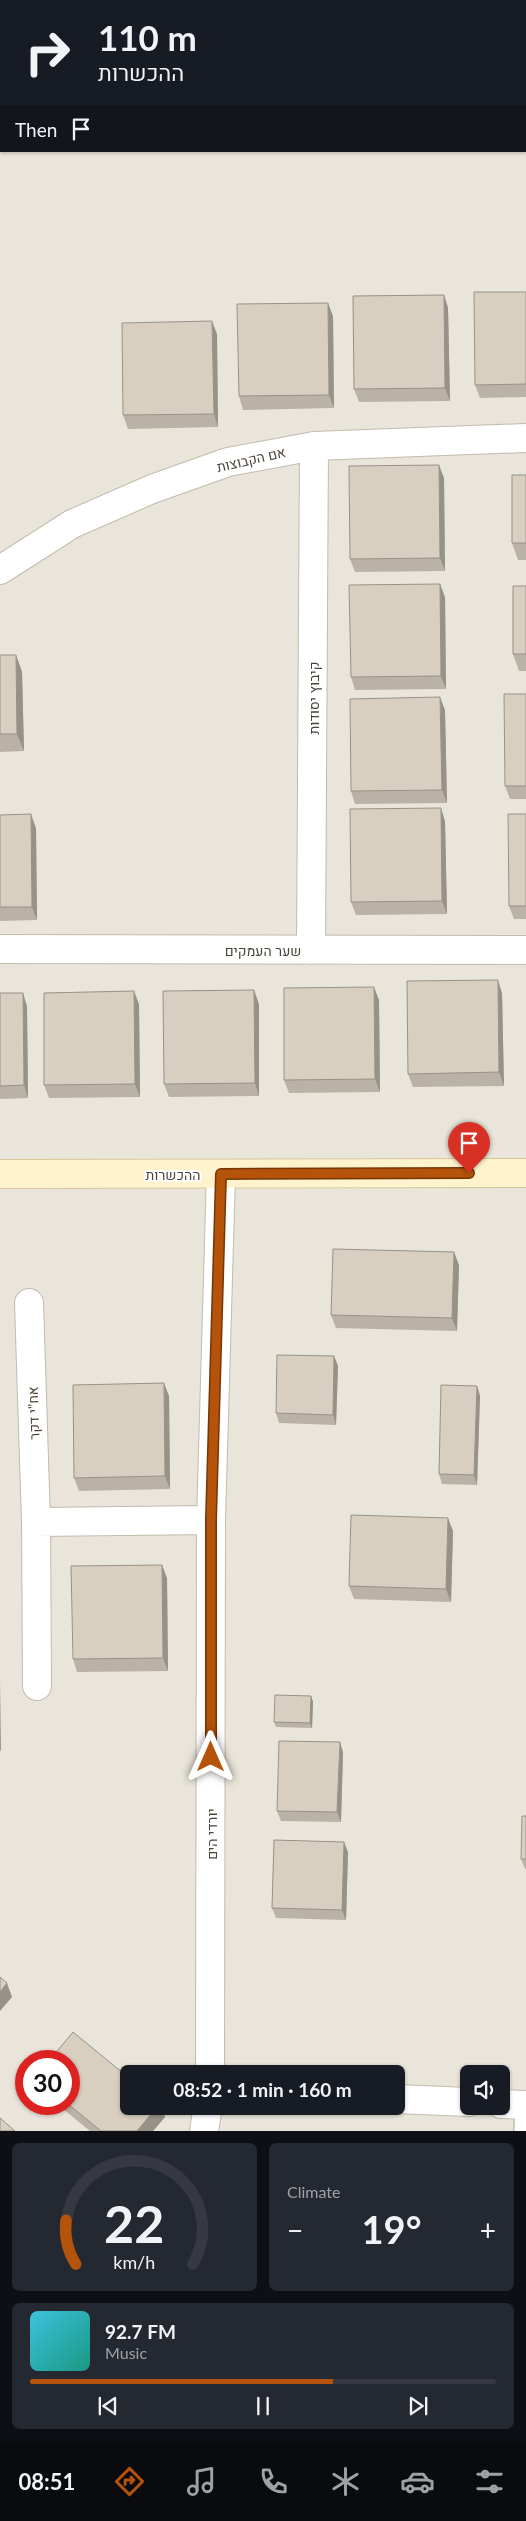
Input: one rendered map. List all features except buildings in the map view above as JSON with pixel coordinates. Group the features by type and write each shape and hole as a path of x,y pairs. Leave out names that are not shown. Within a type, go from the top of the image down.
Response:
{"street":[{"name":"אם הקבוצות","path":"0,570 72,524 152,489 228,462 314,446 526,438"},
{"name":"קיבוץ יסודות","path":"311,950 314,446"},
{"name":"שער העמקים","path":"0,949 526,950"},
{"name":"ההכשרות","path":"0,1174 526,1173"},
{"name":"יורדי הים","path":"210,2065 211,1520 221,1174"},
{"name":"אח\"י דקר","path":"29,1303 36,1522 36,1686"},
{"path":"36,1522 211,1520"},
{"path":"405,2099 460,2102"},
{"path":"204,2131 207,2115"}],"shaded area":[{"path":"0,152 526,152 526,2131 0,2131"}],"route":[{"path":"211,1757 211,1520 221,1174 469,1173"}]}
